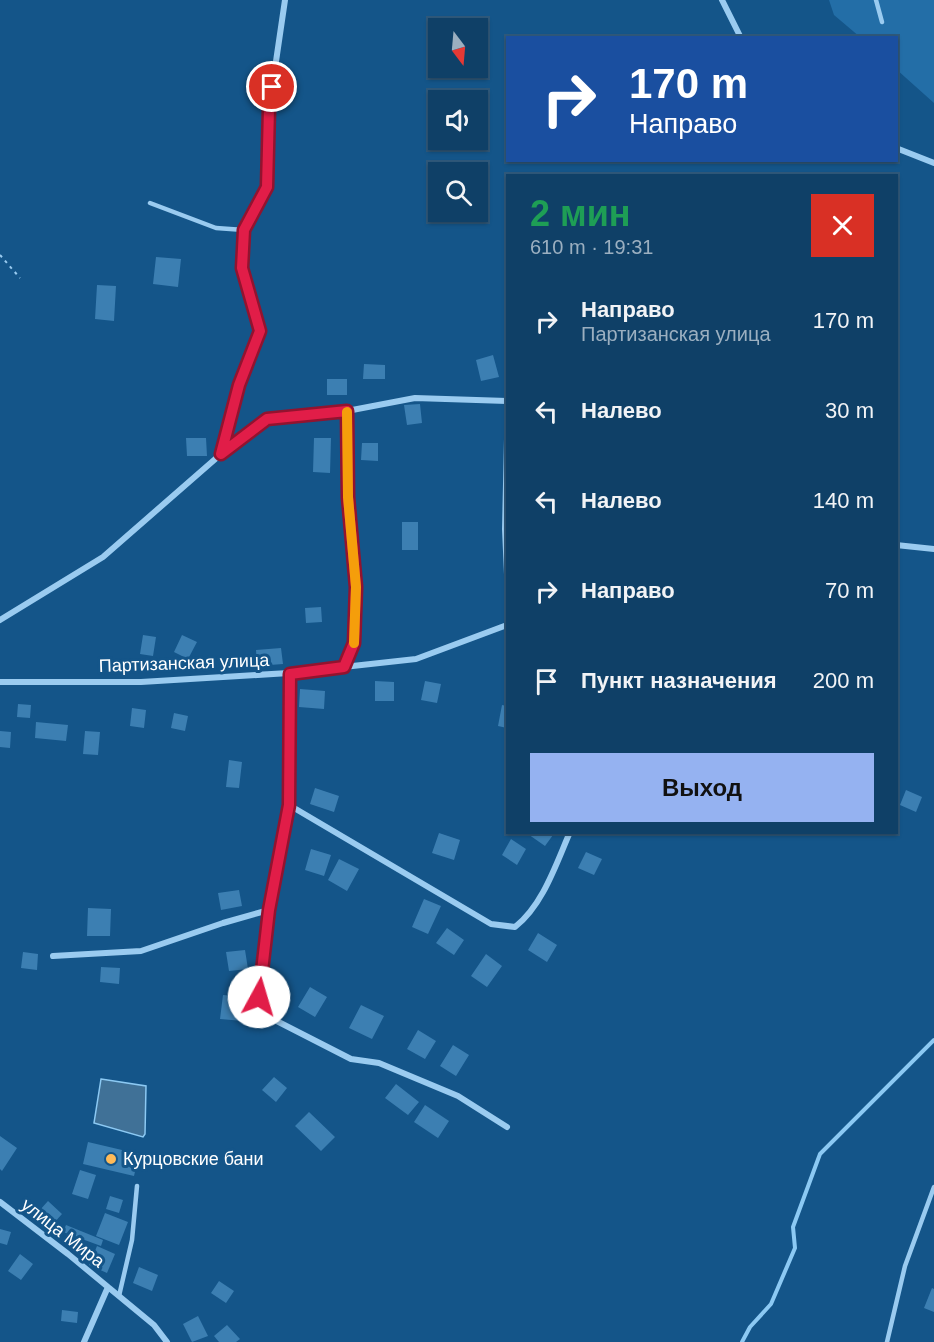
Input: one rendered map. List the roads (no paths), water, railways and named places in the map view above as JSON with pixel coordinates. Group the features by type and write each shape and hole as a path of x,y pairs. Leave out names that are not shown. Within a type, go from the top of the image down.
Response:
{"street":[{"path":"221,454 239,385 260,331 242,268 244,230 267,187 269,109 285,0"},
{"path":"722,0 740,36"},
{"path":"898,149 934,163"},
{"path":"0,620 103,557 221,454 267,419 347,411 415,398 506,401"},
{"path":"898,545 934,549"},
{"name":"Партизанская улица","path":"0,682 141,682 290,674 416,659 506,625"},
{"path":"290,674 289,805 269,910 259,997 266,1016 351,1059 379,1063 458,1096 507,1127"},
{"path":"289,805 491,924 515,927 527,918 549,880 569,834"},
{"path":"53,956 141,951 223,922 269,910"},
{"name":"улица Мира","path":"0,1202 68,1254 154,1325 167,1342"},
{"name":"улица Мира","path":"84,1342 108,1287"}],"lane":[{"path":"876,0 882,22"},
{"path":"150,203 216,228 244,230"},
{"path":"344,667 354,643 356,587 348,497 347,411"},
{"path":"119,1296 132,1240 137,1186"},
{"path":"887,1342 905,1266 934,1187"}],"waterway":[{"path":"742,1342 750,1327 771,1304 795,1248 793,1227 820,1154 934,1040"}],"place":[{"name":"Курцовские бани","path":"111,1159"}]}
